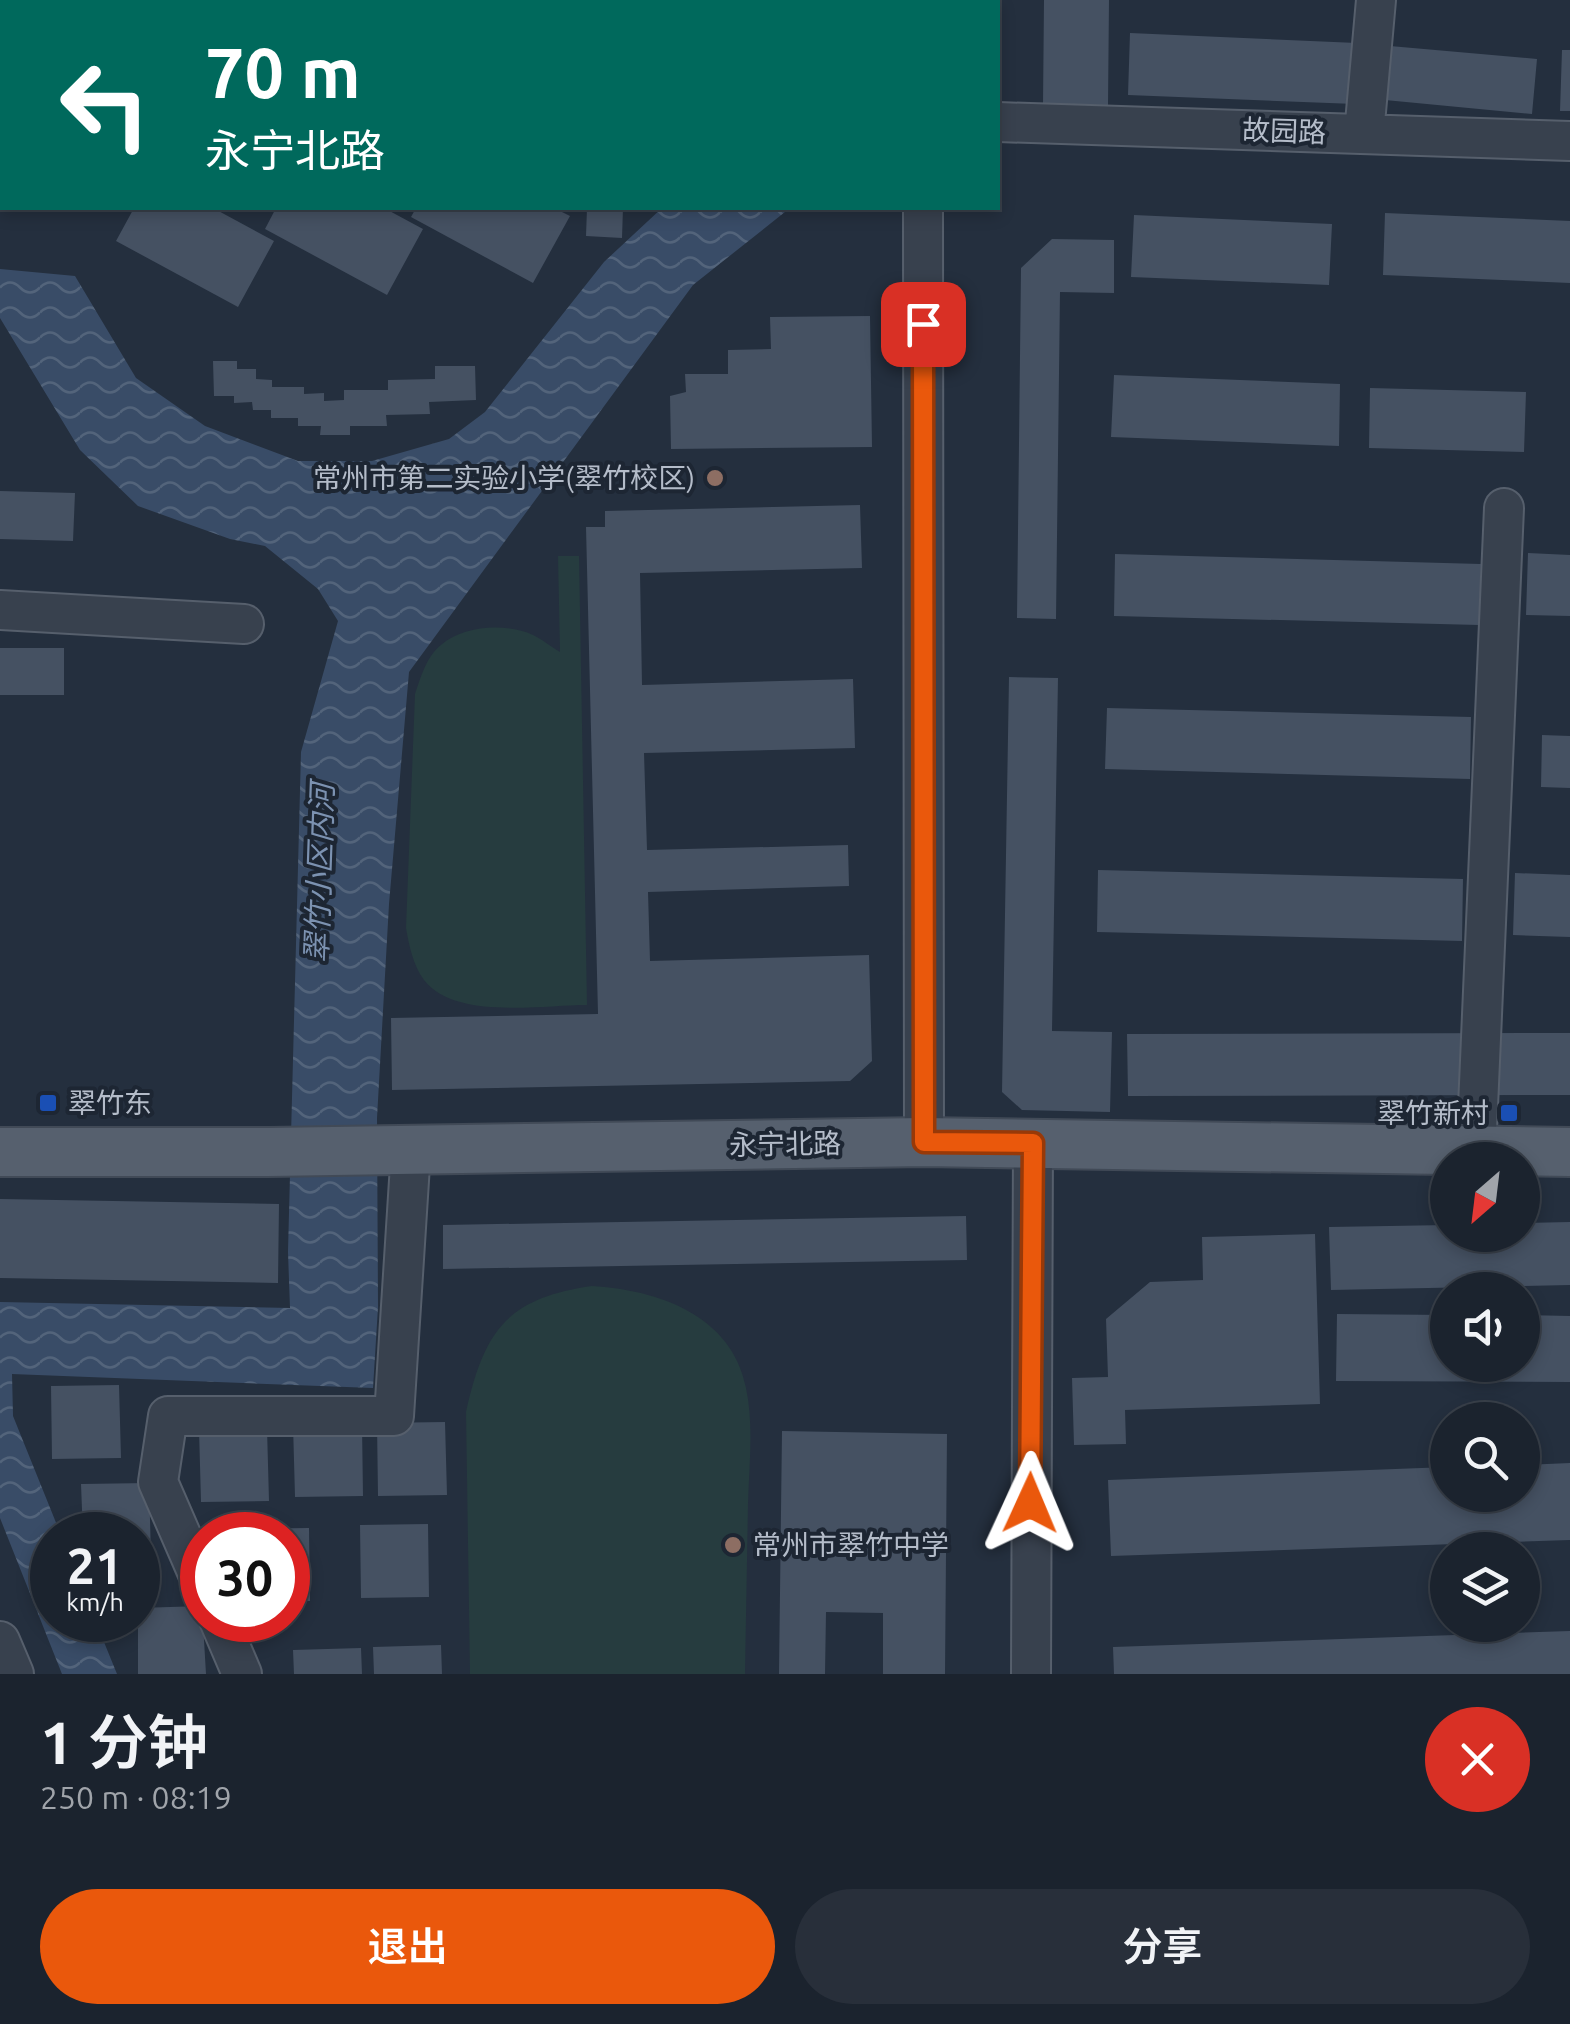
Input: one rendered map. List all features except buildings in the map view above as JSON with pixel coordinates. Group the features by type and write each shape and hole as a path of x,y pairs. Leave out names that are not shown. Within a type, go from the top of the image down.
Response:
{"main road":[{"name":"永宁北路","path":"0,1152 924,1142 1430,1152"},
{"name":"永宁北路","path":"1540,1152 1570,1152"}],"street":[{"path":"1364,134 1376,0"},
{"name":"故园路","path":"1000,122 1570,141"},
{"path":"922,210 924,1142"},
{"path":"1476,1142 1504,508"},
{"path":"0,610 244,624"},
{"path":"1030,1674 1033,1143"},
{"path":"180,1532 158,1482 168,1416 394,1416 404,1149"},
{"path":"228,1642 242,1674"}],"green space":[{"path":"558,556 579,556 587,1005 500,1008 456,1001 438,993 424,980 414,961 406,928 415,694 431,655 461,633 486,628 522,631 560,652"},
{"path":"592,1286 642,1293 688,1311 709,1325 738,1363 746,1388 750,1431 745,1674 470,1674 466,1412 473,1384 491,1340 504,1323 539,1299"}],"water":[{"name":"翠竹小区内河","path":"660,210 787,210 693,285 409,672 389,904 377,1118 378,1307 373,1388 12,1374 13,1416 52,1512 30,1512 30,1593 0,1518 0,1302 290,1308 288,1252 301,752 338,621 318,589 265,546 230,539 138,506 80,450 0,318 0,269 75,276 136,378 205,426 298,461 372,461 449,439 485,412 604,262"},
{"path":"49,1642 104,1642 117,1674 62,1674"}],"place":[{"name":"常州市第二实验小学(翠竹校区)","path":"715,478"},
{"name":"翠竹东","path":"48,1103"},
{"name":"翠竹新村","path":"1509,1113"},
{"name":"常州市翠竹中学","path":"733,1545"}],"route":[{"path":"923,324 924,1142 1033,1143 1030,1503"}]}
